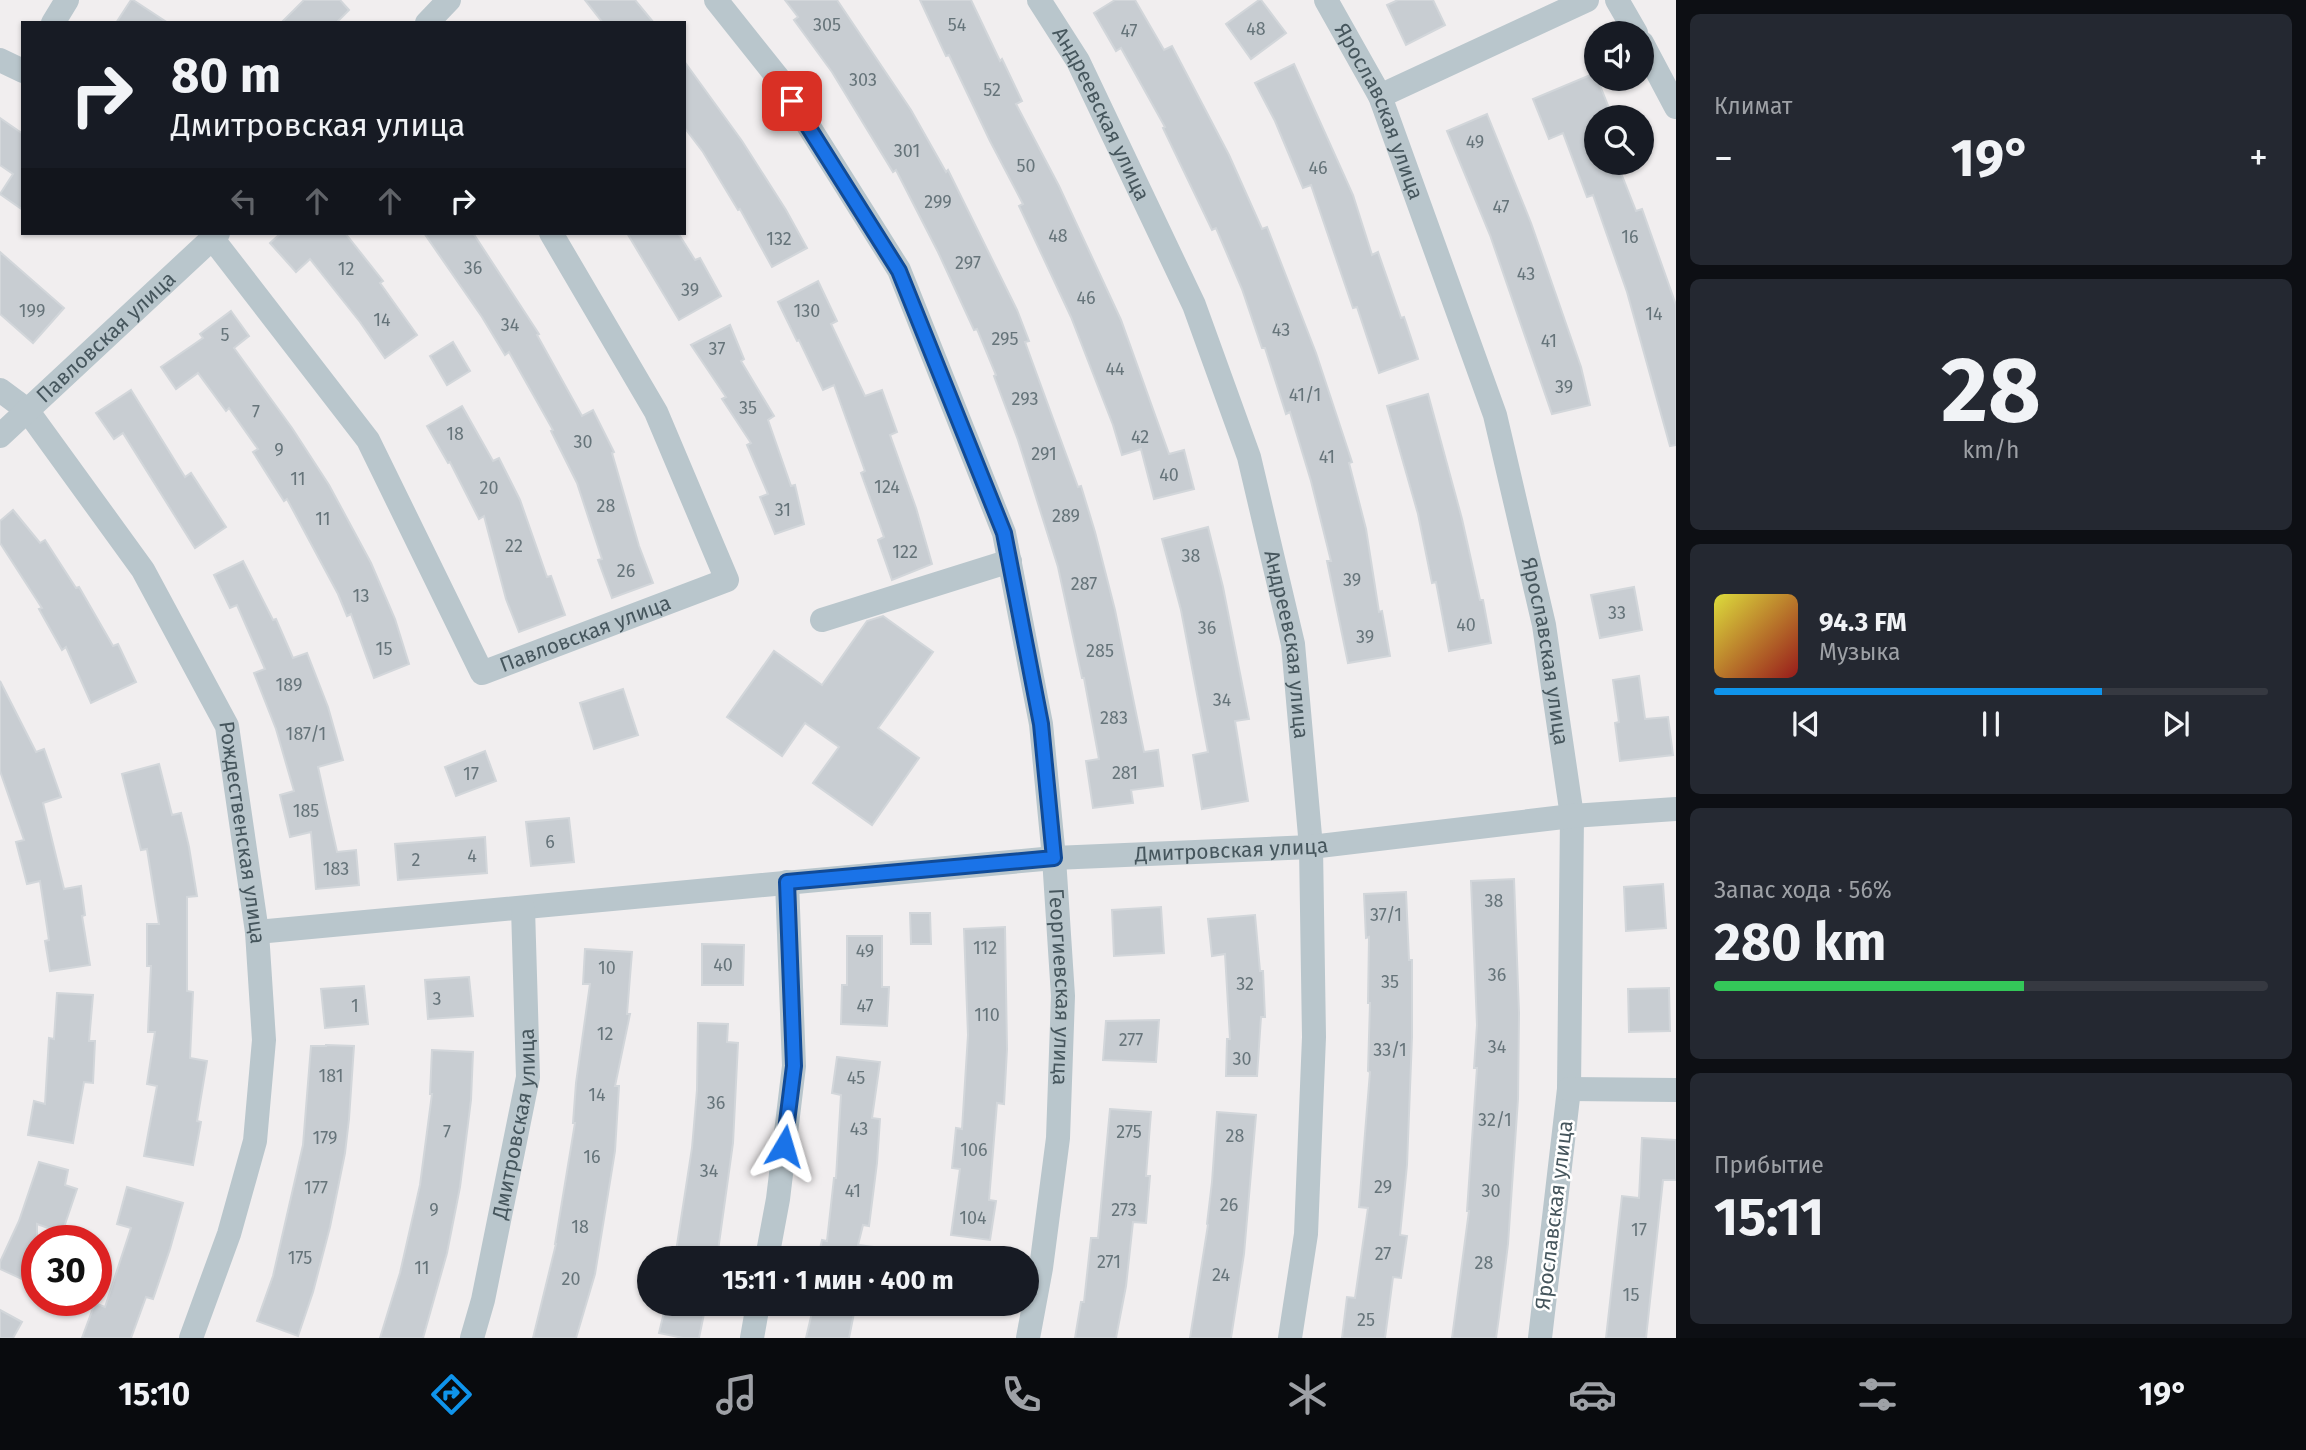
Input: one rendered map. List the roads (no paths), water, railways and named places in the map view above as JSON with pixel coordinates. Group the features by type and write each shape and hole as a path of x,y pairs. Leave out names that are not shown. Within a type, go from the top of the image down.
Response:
{"street":[{"path":"54,21 67,0"},
{"path":"429,21 449,0"},
{"name":"Георгиевская улица","path":"716,0 779,79 899,271 1004,533 1041,724 1054,858 1063,996 1058,1138 1041,1268 1028,1338"},
{"name":"Андреевская улица","path":"1039,0 1078,61 1194,305 1248,457 1293,644 1311,847 1314,1037 1306,1234 1290,1338"},
{"name":"Ярославская улица","path":"1326,0 1380,96 1495,415 1544,625 1572,816 1569,1088 1540,1338"},
{"path":"1380,96 1587,0"},
{"path":"1617,0 1629,21"},
{"path":"0,60 21,70"},
{"path":"1654,66 1676,107"},
{"name":"Павловская улица","path":"0,436 215,236 368,440 482,673 727,580 656,412 552,235"},
{"name":"Рождественская улица","path":"0,390 27,410 144,570 227,726 257,932 264,1040 255,1141 229,1234 191,1338"},
{"path":"822,620 1010,561"},
{"name":"Дмитровская улица","path":"257,932 1054,858 1311,847 1572,816 1676,809"},
{"path":"769,1246 778,1199 794,1066 787,882"},
{"name":"Дмитровская улица","path":"472,1338 483,1300 528,1077 523,908"},
{"path":"1569,1088 1676,1090"},
{"path":"752,1338 756,1316"}]}
